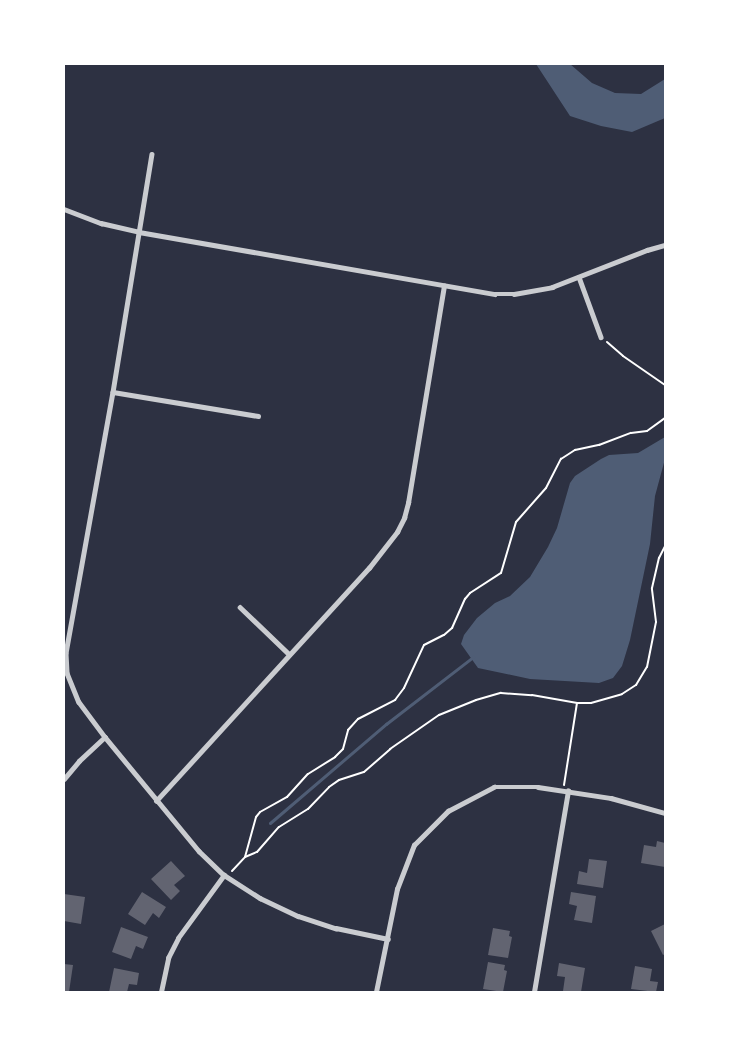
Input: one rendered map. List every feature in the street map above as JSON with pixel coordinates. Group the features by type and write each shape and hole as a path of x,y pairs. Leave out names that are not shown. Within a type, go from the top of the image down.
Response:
{"street":[{"path":"152,154 113,392 66,653 67,673 79,702 105,737 199,851 226,876 260,898 298,916 336,928 388,939"},
{"path":"64,209 101,224 139,232 472,291 514,294 552,287 646,250 665,245"},
{"path":"579,277 601,337"},
{"path":"156,801 380,555 404,518 444,286"},
{"path":"113,392 258,416"},
{"path":"240,606 289,654"},
{"path":"64,779 79,761 105,737"},
{"path":"376,992 397,889 414,845 448,811 494,787 538,786 632,803 665,813"},
{"path":"534,992 565,790"},
{"path":"161,992 168,958 178,938 226,876"}],"path":[{"path":"601,337 623,356 665,384"},
{"path":"245,857 256,817 260,812 287,797 308,774 339,753 343,749 348,730 358,719 395,700 404,688 419,650 452,628 464,599 470,593 501,573 516,522 546,488 561,459 575,450 604,443 631,433 647,431 665,418"},
{"path":"226,876 245,857 258,852 279,827 308,809 329,787 340,780 364,772 390,749 438,715 476,700 501,693 532,694 577,703 606,700 622,694 636,685 643,675 656,622 652,588 659,558 665,546"},
{"path":"565,790 577,703"}],"water":[{"path":"536,64 570,64 592,83 615,93 641,94 665,79 665,118 632,132 601,126 570,116"},
{"path":"665,437 665,459 655,496 650,544 630,640 622,666 613,678 599,683 530,679 478,668 461,644 464,635 477,618 495,603 510,596 530,577 557,528 570,483 575,476 609,455 638,453"}],"building":[{"path":"657,841 665,843 665,867 641,863 644,845 656,847"},
{"path":"589,859 607,861 603,888 577,884 579,871 587,873"},
{"path":"171,861 185,876 174,885 180,891 171,900 151,879"},
{"path":"142,892 166,907 159,918 153,913 145,925 128,914"},
{"path":"571,892 596,896 592,923 574,920 577,906 569,904"},
{"path":"64,894 85,897 81,924 64,921"},
{"path":"665,924 665,954 663,955 651,931"},
{"path":"121,927 148,937 143,949 136,946 131,959 112,952"},
{"path":"493,928 510,931 509,936 512,937 508,958 488,955"},
{"path":"488,962 505,965 504,970 507,971 503,992 483,989"},
{"path":"559,963 585,968 581,992 563,991 565,977 557,976"},
{"path":"64,964 73,965 69,992 64,991"},
{"path":"635,966 652,969 650,981 658,982 656,992 631,989"},
{"path":"114,968 139,973 137,985 129,984 127,992 109,992"}],"waterway":[{"path":"270,823 386,724 473,657"}]}
